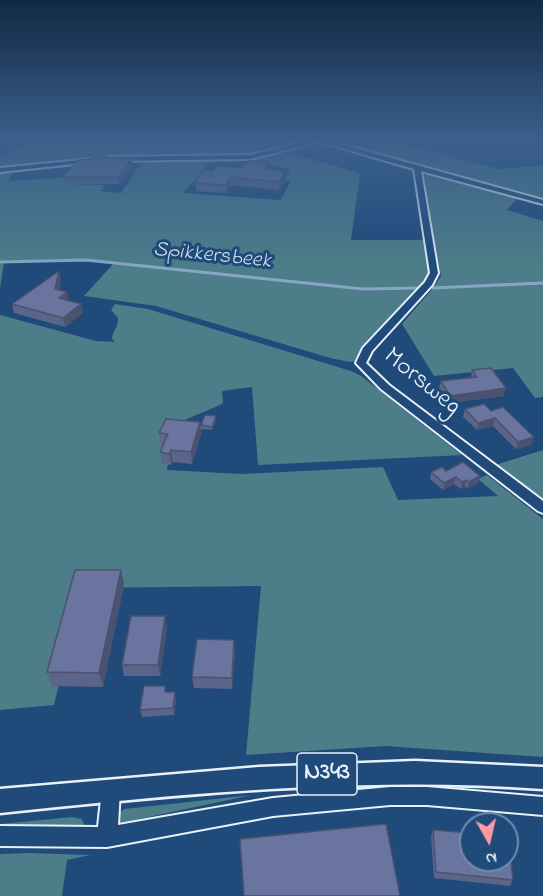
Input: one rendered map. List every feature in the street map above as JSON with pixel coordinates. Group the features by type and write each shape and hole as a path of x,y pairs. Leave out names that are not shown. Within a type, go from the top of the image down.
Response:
{"main road":[{"name":"N343","path":"0,801 313,774 417,772 543,778"}],"street":[{"name":"Morsweg","path":"419,184 434,273 429,283 367,350 361,363 384,387 543,508"},
{"path":"474,184 543,202"},
{"path":"108,837 111,790"},
{"path":"0,836 108,837 273,807 338,800 427,796 543,806"}],"green space":[{"path":"0,184 105,185 101,191 121,193 127,184 191,184 183,193 281,200 290,184 359,184 351,240 425,240 429,267 425,283 356,361 330,358 156,306 84,296 114,263 86,260 4,262 0,289"},
{"path":"424,184 463,184 517,198 507,210 543,221 543,397 535,398 513,368 434,376 402,324 441,276"},
{"path":"479,184 543,184 543,201"},
{"path":"115,304 148,309 351,371 361,376 462,455 258,465 252,387 222,391 223,403 175,424 167,470 242,474 383,467 398,500 498,496 478,479 487,475 543,519 543,757 385,746 246,755 261,586 81,588 54,705 0,710 0,315 96,341 115,342 112,336 118,318 111,310"},
{"path":"543,450 543,505 492,466"},
{"path":"252,795 120,822 119,813 124,809"},
{"path":"72,817 82,819 84,824 81,828 0,830 0,824"},
{"path":"0,854 90,855 67,860 62,896 0,896"}],"building":[{"path":"59,271 55,289 67,292 59,298 81,304 63,318 12,304"},
{"path":"491,368 506,388 450,396 441,381 477,377 472,370"},
{"path":"484,404 491,411 503,407 534,437 518,442 495,418 478,423 465,409"},
{"path":"205,415 216,416 212,427 201,425"},
{"path":"166,419 200,422 191,452 171,450 170,454 160,452 168,434 159,433"},
{"path":"463,462 480,476 469,482 466,480 462,482 456,477 444,483 431,472 442,467 446,471"},
{"path":"75,570 121,570 99,673 47,672"},
{"path":"131,616 165,616 158,665 122,665"},
{"path":"197,639 234,640 232,678 192,677"},
{"path":"144,686 165,686 165,692 175,692 173,708 140,710"},
{"path":"386,824 400,896 244,896 240,839"},
{"path":"433,830 459,832 459,872 512,872 513,880 436,872"}],"waterway":[{"name":"Spikkersbeek","path":"0,262 86,260 363,289 420,288"},
{"name":"Spikkersbeek","path":"433,288 543,283"}]}
